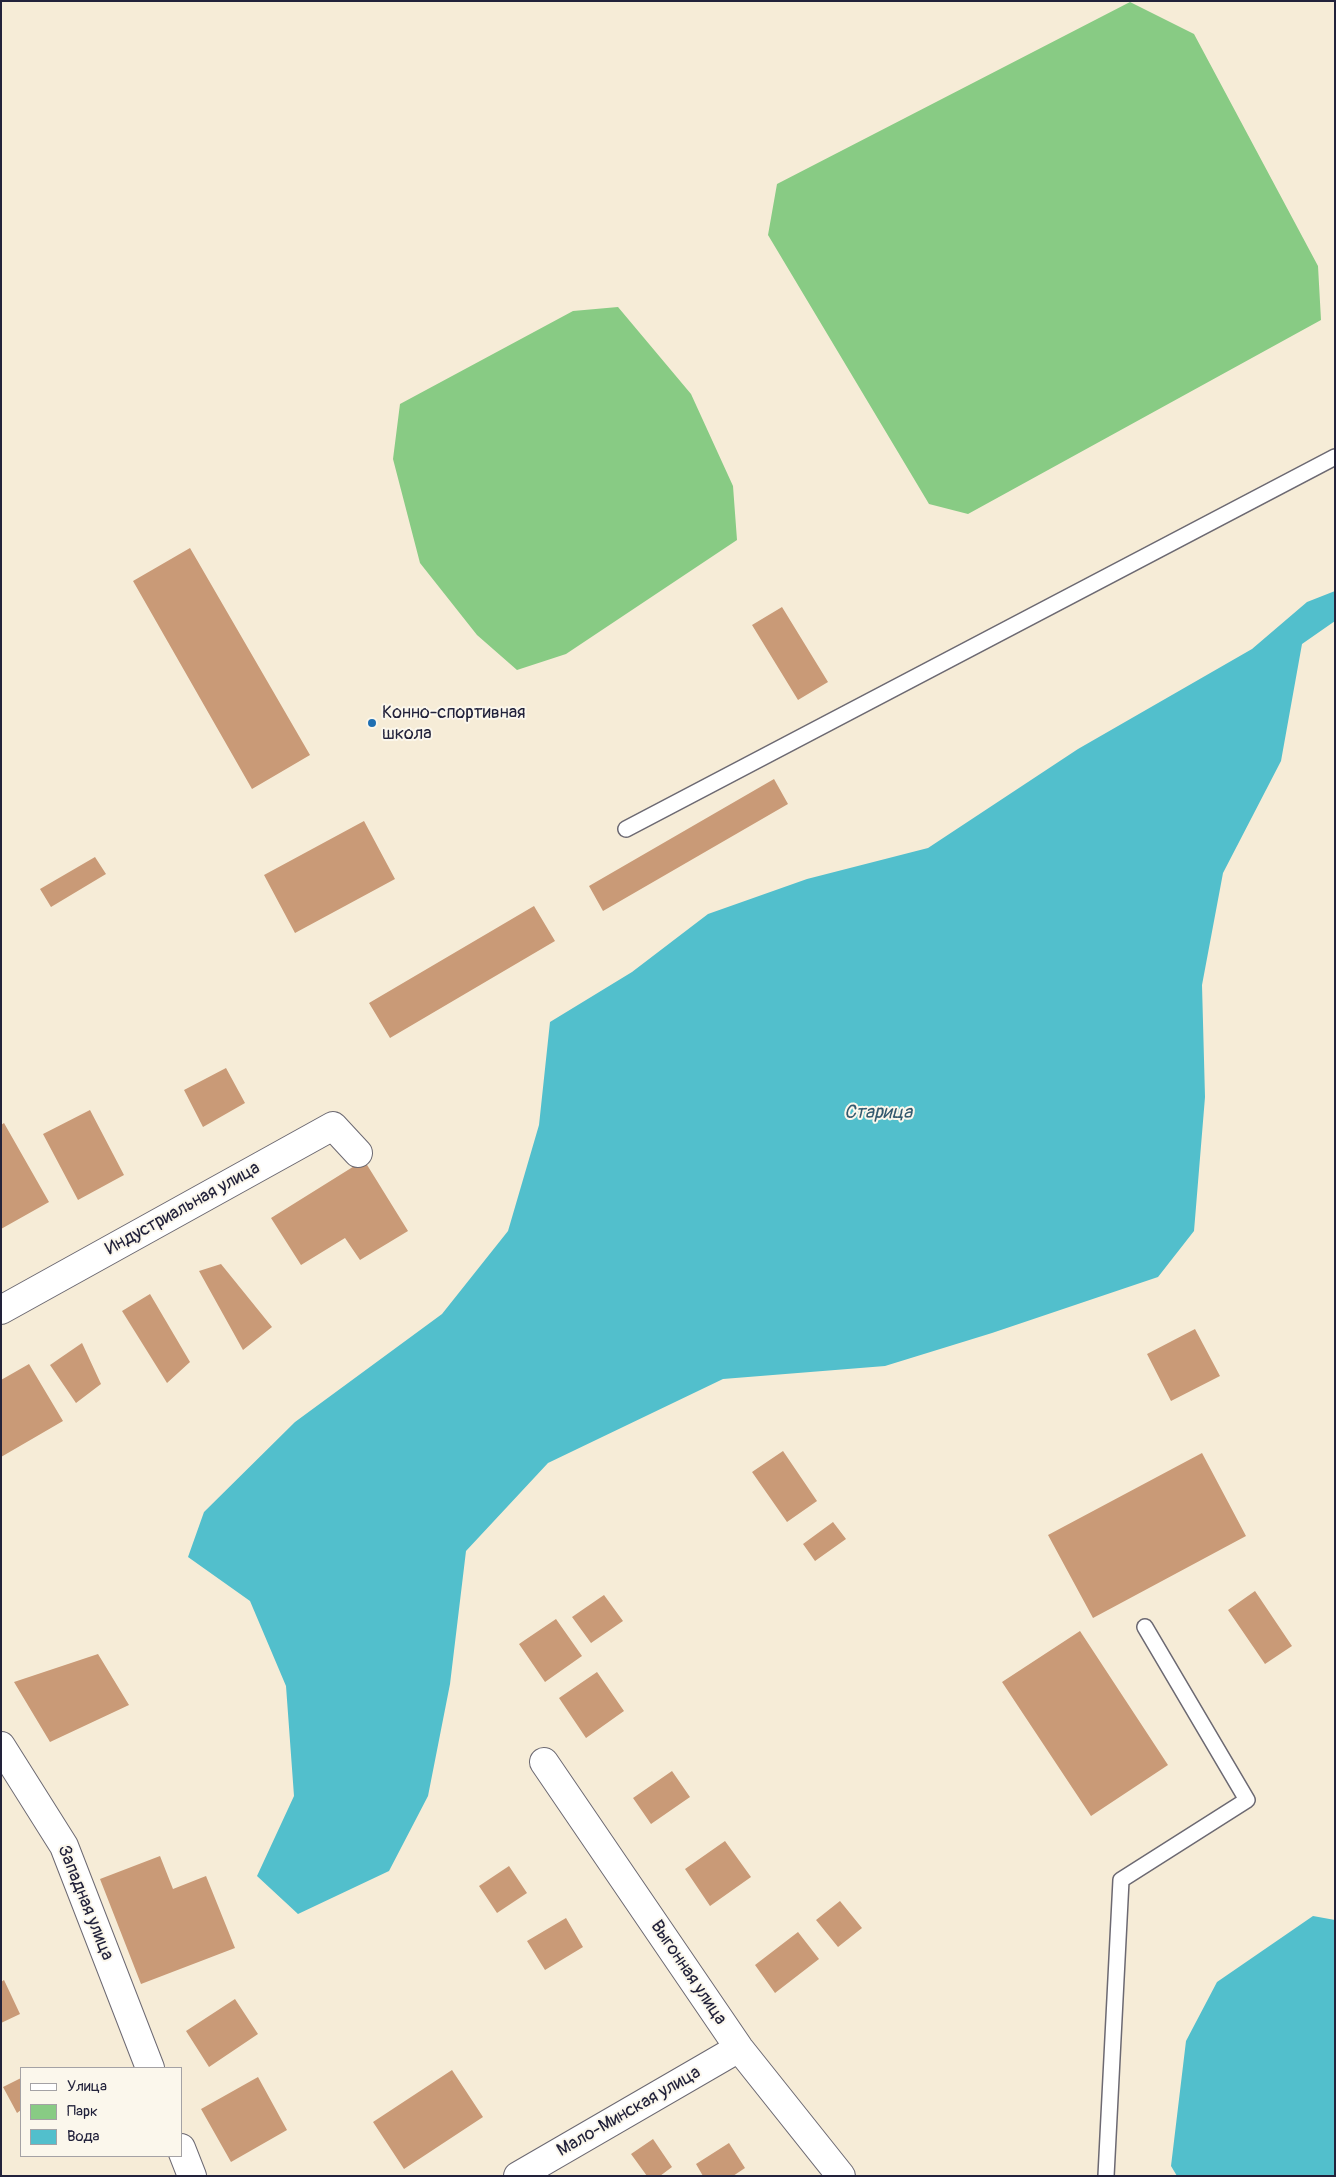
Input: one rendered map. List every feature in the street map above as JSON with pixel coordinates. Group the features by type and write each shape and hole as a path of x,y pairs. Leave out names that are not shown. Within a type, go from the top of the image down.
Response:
{"street":[{"name":"Индустриальная улица","path":"1,1310 333,1126 358,1153"},
{"name":"Западная улица","path":"1,1746 64,1846 150,2067"},
{"name":"Выгонная улица","path":"544,1762 739,2048 841,2176"},
{"name":"Мало-Минская улица","path":"518,2176 739,2048"},
{"path":"182,2151 192,2176"}],"lane":[{"path":"626,829 1335,457"},
{"path":"1106,2176 1121,1880 1247,1800 1145,1627"}],"green space":[{"path":"1130,2 1194,34 1318,266 1321,320 968,514 929,504 768,235 777,184"},
{"path":"618,307 691,394 733,486 737,540 566,654 517,670 477,635 420,563 393,459 400,404 573,311"}],"water":[{"name":"Старица","path":"1335,591 1335,621 1302,644 1281,761 1223,873 1202,985 1205,1097 1194,1231 1158,1277 992,1333 885,1366 723,1379 548,1463 466,1551 450,1684 428,1796 389,1871 298,1914 257,1876 294,1796 286,1686 250,1601 188,1557 204,1512 295,1422 442,1314 508,1231 539,1125 550,1022 632,972 708,914 807,879 928,848 1078,749 1252,649 1307,602"},
{"path":"1313,1916 1335,1920 1335,2176 1177,2176 1171,2166 1186,2041 1217,1982"}],"building":[{"path":"190,548 310,755 252,789 133,581"},
{"path":"782,607 828,682 798,700 752,625"},
{"path":"774,779 788,804 603,911 589,886"},
{"path":"364,821 395,879 295,933 264,875"},
{"path":"95,857 106,874 51,907 40,889"},
{"path":"534,906 555,941 390,1038 369,1003"},
{"path":"226,1068 245,1103 203,1127 184,1090"},
{"path":"90,1110 124,1175 78,1200 43,1134"},
{"path":"4,1123 49,1202 1,1229 1,1125"},
{"path":"364,1160 408,1231 360,1260 345,1238 301,1265 271,1218"},
{"path":"221,1264 272,1327 243,1350 199,1271"},
{"path":"150,1294 190,1362 167,1383 122,1311"},
{"path":"1195,1329 1220,1376 1171,1401 1147,1354"},
{"path":"82,1343 101,1384 76,1403 50,1365"},
{"path":"29,1364 63,1421 1,1457 1,1380"},
{"path":"783,1451 817,1501 787,1522 752,1472"},
{"path":"1202,1453 1246,1536 1093,1618 1048,1535"},
{"path":"833,1522 846,1539 815,1561 803,1544"},
{"path":"1255,1591 1292,1646 1265,1664 1228,1610"},
{"path":"604,1595 623,1621 591,1643 572,1617"},
{"path":"556,1619 582,1656 545,1682 519,1644"},
{"path":"1080,1631 1168,1765 1091,1816 1002,1682"},
{"path":"98,1654 129,1705 50,1742 14,1682"},
{"path":"597,1672 624,1711 586,1738 559,1698"},
{"path":"672,1771 690,1797 651,1824 633,1798"},
{"path":"725,1841 751,1877 710,1906 685,1869"},
{"path":"160,1856 173,1889 206,1876 235,1948 141,1984 100,1879"},
{"path":"509,1866 527,1893 497,1913 479,1886"},
{"path":"840,1901 862,1928 838,1947 816,1920"},
{"path":"566,1918 583,1947 545,1970 527,1941"},
{"path":"798,1932 819,1959 775,1993 755,1965"},
{"path":"4,1980 20,2014 1,2023 1,1982"},
{"path":"235,1999 258,2034 209,2067 186,2031"},
{"path":"452,2070 483,2117 404,2169 373,2122"},
{"path":"258,2077 287,2130 231,2162 201,2109"},
{"path":"20,2078 20,2111 17,2113 3,2087"},
{"path":"653,2139 672,2167 660,2176 647,2176 631,2154"},
{"path":"729,2143 745,2168 733,2176 703,2176 696,2164"}],"place":[{"name":"Конно-спортивная школа","path":"372,723"}]}
